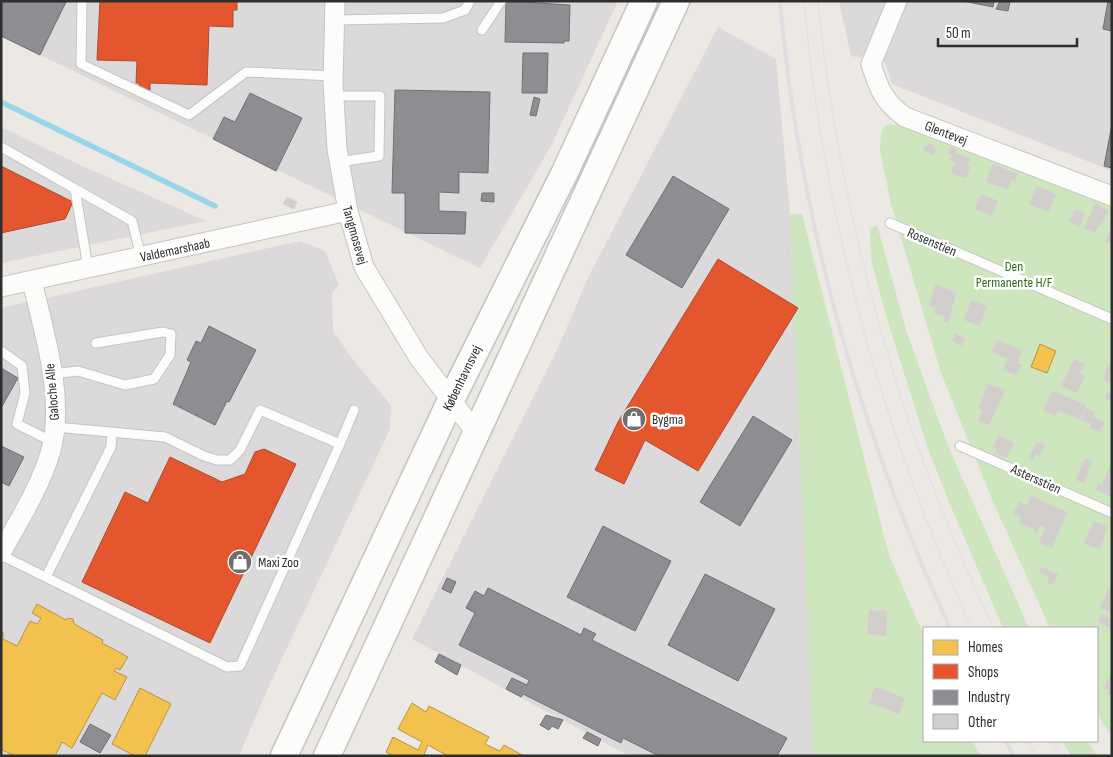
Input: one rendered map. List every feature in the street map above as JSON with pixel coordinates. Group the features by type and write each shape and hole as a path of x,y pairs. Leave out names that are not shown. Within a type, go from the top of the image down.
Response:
{"main road":[{"name":"Københavnsvej","path":"284,756 451,400 564,172 644,1"},
{"path":"327,756 477,434 575,215 676,1"}],"street":[{"name":"Glentevej","path":"897,1 871,64 881,94 894,108 905,117 1112,196"},
{"name":"Tangmosevej","path":"335,11 333,76 338,162 348,211 364,267 419,358 477,434"},
{"name":"Valdemarshaab","path":"1,287 348,211"},
{"name":"Galoche Alle","path":"1,554 31,498 54,434 56,410 51,374 32,281"}],"lane":[{"path":"82,1 81,64 189,115 246,72 333,76"},
{"path":"335,11 442,18 465,10 470,1"},
{"path":"482,30 500,1"},
{"path":"334,96 380,96 379,156 338,162"},
{"path":"1,147 132,221 141,257"},
{"path":"75,189 88,269"},
{"name":"Rosenstien","path":"890,223 1112,319"},
{"path":"51,374 78,371 125,386 154,379 170,355 171,334 163,332 96,343"},
{"path":"1,351 22,366 24,393 17,424 54,434 112,432 165,437 204,456 217,460 230,460 240,450 260,410 340,444"},
{"path":"1,554 226,667 240,666 354,410"},
{"path":"46,577 111,446 112,432"},
{"name":"Astersstien","path":"960,446 1112,513"}],"shaded area":[{"path":"1,1 618,1 551,146 480,268 1,36"},
{"path":"839,1 1112,1 1112,171 892,84 885,62 851,56"},
{"path":"718,27 776,59 790,214 813,756 629,756 412,639 558,348 588,278"},
{"path":"1,127 78,164 206,221 1,263"},
{"path":"300,241 325,251 339,285 332,293 333,331 354,361 391,405 390,429 263,699 239,756 1,756 1,308"}],"green space":[{"name":"Den Permanente H/F","path":"901,124 1112,205 1112,737 1098,715 1098,627 1050,627 993,502 941,373 891,204 880,150 881,132 886,125"},
{"path":"790,214 802,214 889,555 923,634 923,742 973,742 981,756 813,756"},
{"path":"877,225 907,333 948,446 1029,627 1003,627 949,502 927,446 887,319 871,260 870,229"},
{"path":"1063,742 1088,742 1097,756 1071,756"}],"building: Homes":[{"path":"1040,344 1056,351 1047,373 1031,367"},
{"path":"37,604 66,620 68,618 73,619 74,624 103,640 102,643 128,657 120,670 116,668 114,671 127,677 115,700 102,693 72,748 62,742 55,756 14,756 1,749 1,632 3,632 3,639 17,646 30,621 37,624 41,618 32,613"},
{"path":"140,688 171,704 145,756 135,756 112,744"},
{"path":"412,703 426,712 429,706 489,737 485,744 500,751 504,745 524,756 448,756 428,745 424,754 428,756 393,756 386,752 393,737 418,750 422,742 398,729"}],"building: Shops":[{"path":"100,1 237,1 237,10 233,10 233,27 209,26 207,85 150,83 150,90 139,87 139,83 136,83 137,61 97,60"},
{"path":"1,166 73,202 65,219 1,233"},
{"path":"718,259 798,308 698,471 645,440 624,484 595,470 618,422"},
{"path":"264,449 296,464 210,643 82,582 125,492 148,503 170,457 222,482 245,474 255,452"}],"building: Industry":[{"path":"1,1 66,2 40,55 1,36"},
{"path":"506,1 570,5 569,41 564,41 564,43 505,42"},
{"path":"963,1 994,1 993,7"},
{"path":"1000,1 1010,1 1008,11 996,9"},
{"path":"1108,1 1112,1 1112,31 1103,29"},
{"path":"523,53 548,53 547,93 522,93"},
{"path":"395,90 490,92 488,173 459,172 459,193 439,192 439,211 466,212 465,234 405,233 405,193 392,193"},
{"path":"250,93 302,118 276,171 213,139 224,117 235,122"},
{"path":"534,97 540,99 536,116 530,115"},
{"path":"1112,124 1112,168 1104,166"},
{"path":"673,176 729,209 682,288 626,255"},
{"path":"482,193 494,193 494,202 481,201"},
{"path":"209,326 256,350 215,425 173,404 191,362 187,360 196,341 201,343"},
{"path":"1,368 18,378 1,408"},
{"path":"753,416 792,440 740,526 700,502"},
{"path":"1,446 24,457 9,486 1,482"},
{"path":"603,526 671,561 635,631 567,597"},
{"path":"705,574 775,609 738,681 668,645"},
{"path":"447,578 456,582 451,593 442,589"},
{"path":"488,588 581,635 584,628 596,634 592,640 787,738 777,756 659,756 623,738 621,743 523,694 521,697 506,689 512,678 527,685 529,680 459,645 475,613 466,608 475,591 484,596"},
{"path":"439,654 461,665 457,675 435,662"},
{"path":"546,715 563,720 558,729 552,726 549,730 540,725"},
{"path":"90,724 111,735 100,753 80,742"},
{"path":"587,732 601,739 598,746 583,738"}],"building: Other":[{"path":"930,143 936,150 933,156 922,149"},
{"path":"951,147 957,150 956,153 970,159 967,166 970,167 966,178 951,173 955,162 950,160 952,155 948,154"},
{"path":"993,164 1018,174 1015,181 1011,180 1008,189 986,182"},
{"path":"1037,186 1056,194 1048,212 1029,204"},
{"path":"981,194 998,201 992,216 975,209"},
{"path":"287,197 297,202 294,209 283,204"},
{"path":"1095,204 1108,211 1101,226 1099,225 1095,233 1084,228"},
{"path":"1075,209 1085,214 1080,226 1069,222"},
{"path":"1112,226 1112,244 1105,242"},
{"path":"936,284 956,293 948,323 943,321 945,316 934,313 936,308 929,306"},
{"path":"971,300 987,306 980,326 964,320"},
{"path":"955,334 965,338 962,346 952,341"},
{"path":"997,340 1022,350 1017,363 1022,364 1017,375 1003,370 1008,359 992,352"},
{"path":"1074,359 1085,364 1080,374 1085,376 1077,393 1061,386"},
{"path":"1112,363 1112,384 1103,380 1109,364"},
{"path":"988,384 1005,390 989,425 978,421 982,410 978,408"},
{"path":"1052,391 1086,405 1080,419 1058,411 1056,416 1043,410"},
{"path":"1112,391 1112,403 1105,398 1108,392"},
{"path":"1086,408 1094,412 1094,417 1105,422 1100,432 1089,427 1091,424 1081,420"},
{"path":"998,435 1015,443 1006,458 995,453 997,448 993,447"},
{"path":"1037,442 1045,445 1040,456 1036,454 1033,460 1029,458"},
{"path":"1085,458 1092,461 1084,483 1076,480"},
{"path":"1110,466 1112,467 1112,498 1096,489 1099,483 1102,485"},
{"path":"1031,496 1067,512 1052,548 1039,543 1045,527 1040,525 1037,533 1033,532 1034,529 1019,523 1021,518 1013,514 1019,502 1027,505"},
{"path":"1094,521 1107,526 1100,550 1084,543"},
{"path":"1041,567 1058,574 1053,585 1047,582 1049,576 1039,572"},
{"path":"1109,588 1112,590 1112,613 1100,608"},
{"path":"869,610 887,611 886,636 867,634"},
{"path":"1101,615 1112,619 1112,629 1098,622"},
{"path":"1112,672 1112,696 1107,693 1109,690 1104,688"},
{"path":"875,687 905,698 899,714 869,703"}],"waterway":[{"path":"1,102 215,206"}],"tram line":[{"path":"804,1 813,82 826,162 861,322 884,400 910,477 972,627"},
{"path":"818,1 841,162 858,242 879,322 903,401 930,479 960,555 994,627"},
{"path":"1029,742 1036,756"},
{"path":"1053,742 1061,756"}],"railway":[{"path":"780,1 789,82 802,163 818,243 838,322 861,400 888,477 917,553 950,627"},
{"path":"1007,742 1014,756"}],"place":[{"name":"Bygma","path":"634,419"},
{"name":"Maxi Zoo","path":"240,562"}]}
